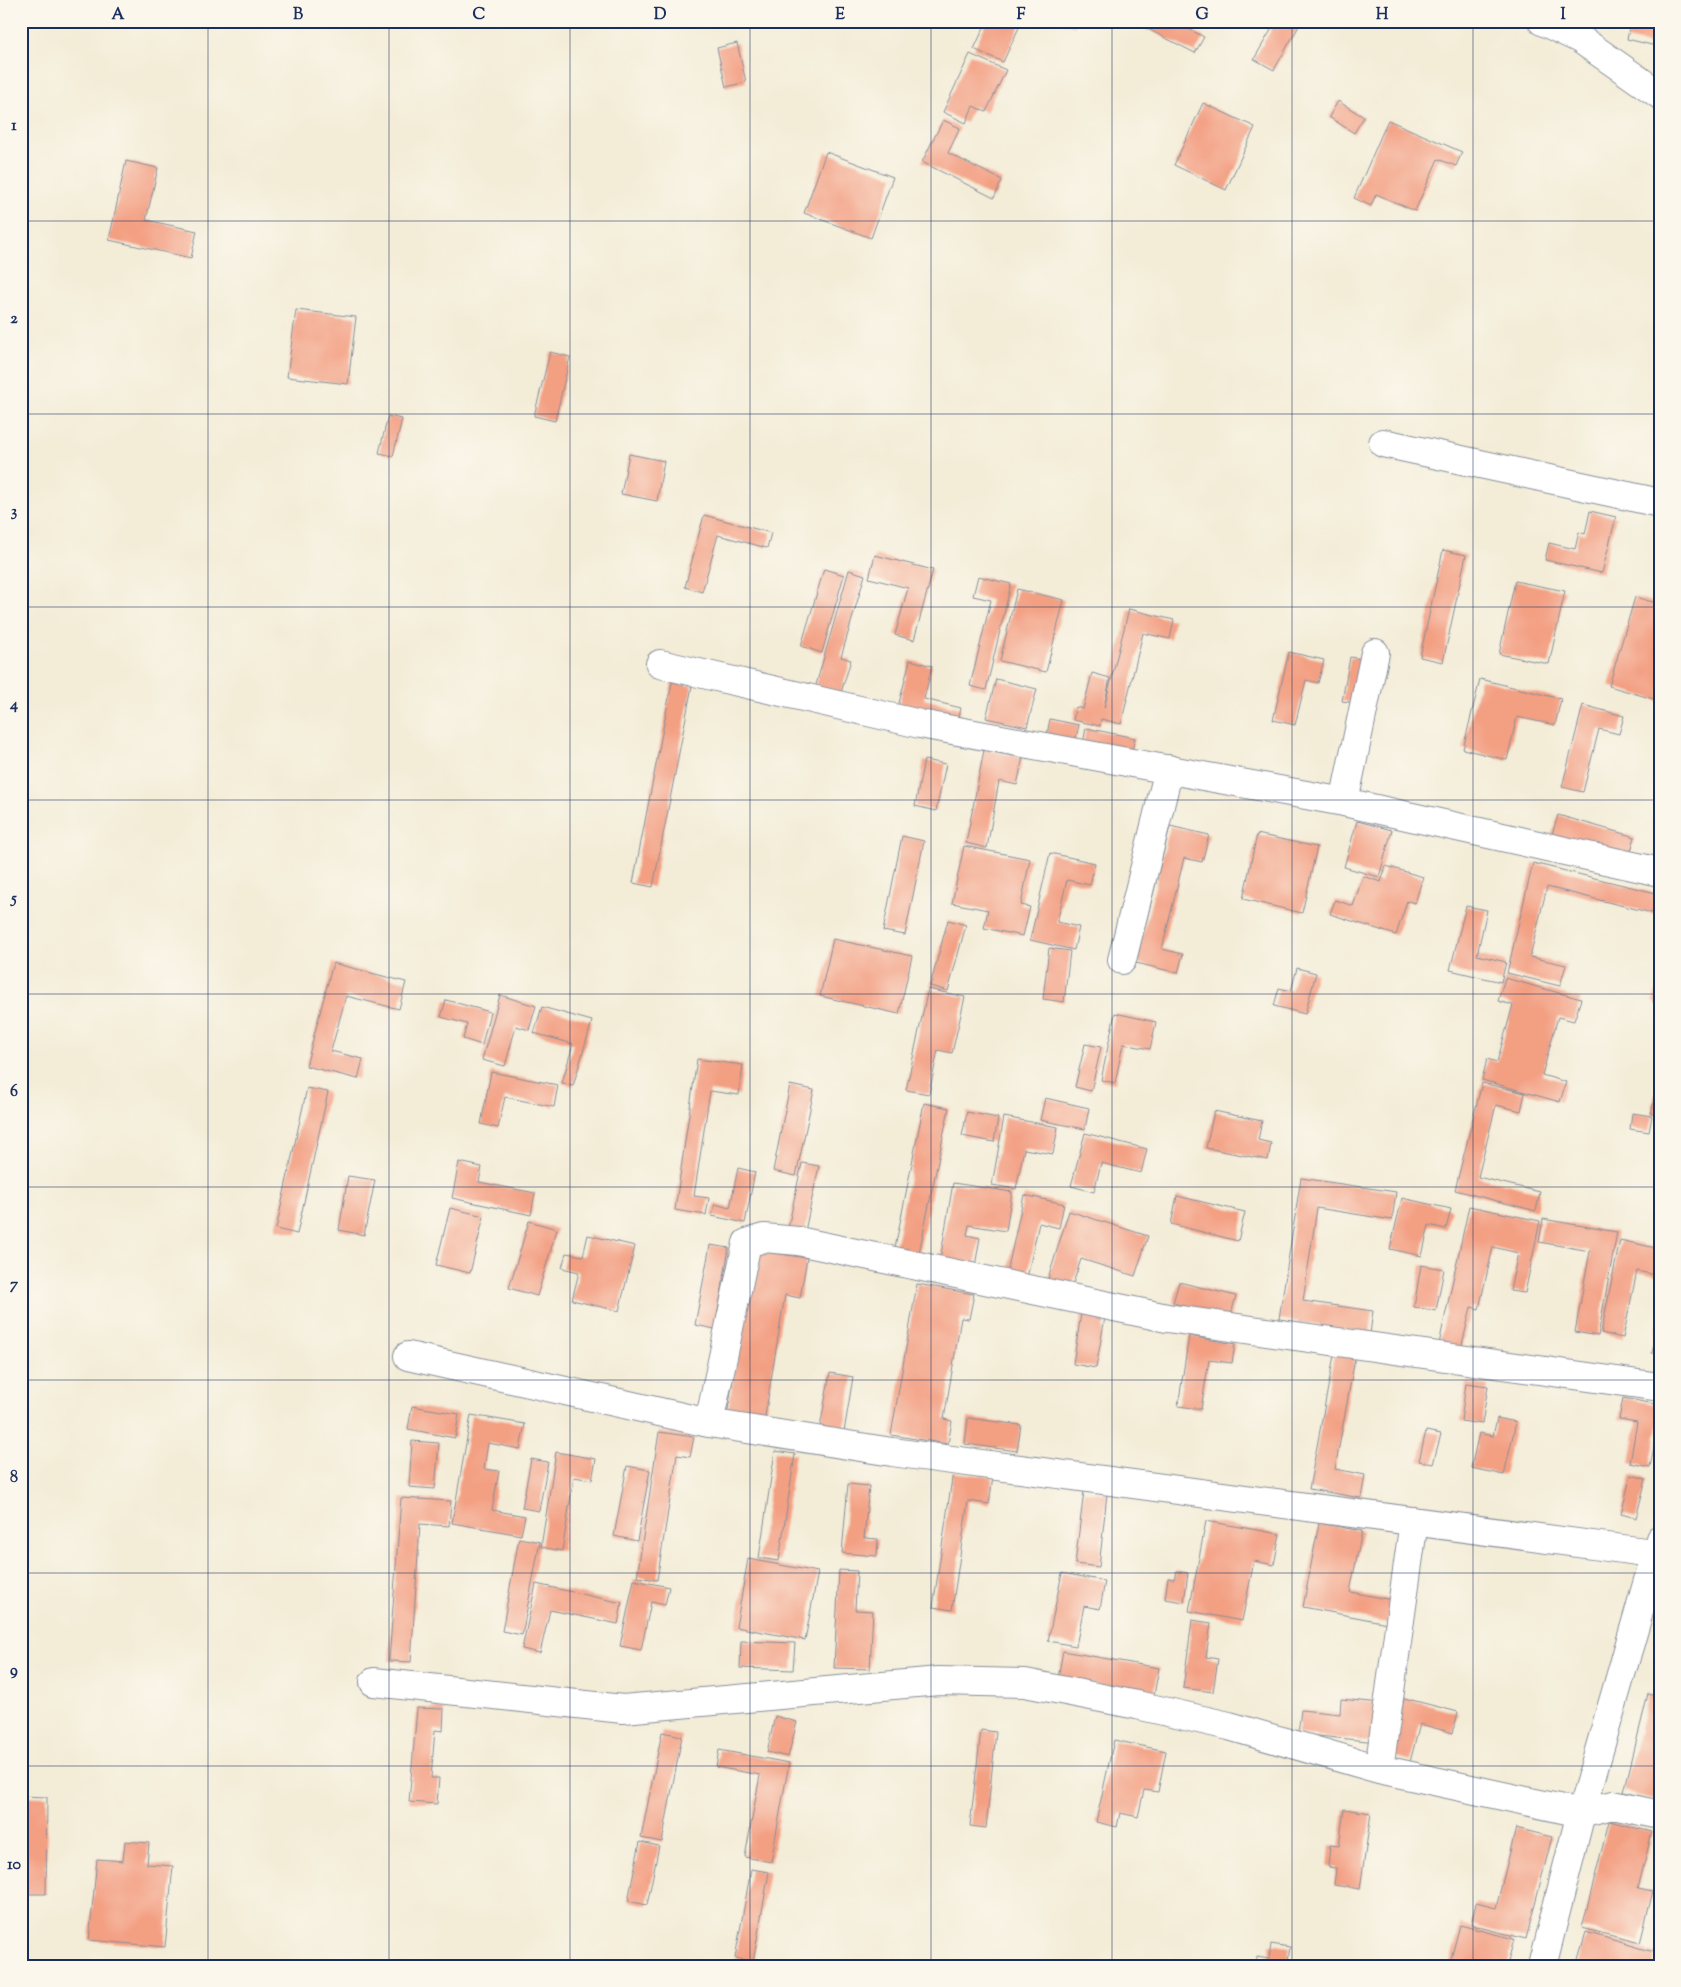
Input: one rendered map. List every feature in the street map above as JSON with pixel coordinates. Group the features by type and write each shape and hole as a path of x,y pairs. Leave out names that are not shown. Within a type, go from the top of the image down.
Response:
{"street":[{"path":"1542,21 1580,39 1660,95"},
{"path":"1383,443 1660,503"},
{"path":"1344,802 1375,653"},
{"path":"660,664 920,724 1344,802 1660,872"},
{"path":"1122,960 1169,769"},
{"path":"709,1423 747,1243 764,1238 798,1241 1167,1318 1660,1387"},
{"path":"408,1356 709,1423 892,1452 1414,1522 1658,1549 1581,1812 1542,1966"},
{"path":"1379,1770 1414,1522"},
{"path":"374,1682 624,1709 939,1681 1025,1683 1137,1705 1229,1726 1379,1770 1581,1812 1614,1805 1660,1815"}],"building":[{"path":"987,21 1022,21 1003,62 974,49"},
{"path":"1061,21 1077,21 1074,27"},
{"path":"1132,21 1174,21 1204,37 1195,53"},
{"path":"1256,21 1296,21 1300,24 1274,70 1254,59 1271,30"},
{"path":"1631,21 1646,21 1660,25 1660,47 1627,39"},
{"path":"737,43 746,82 726,87 717,48"},
{"path":"970,54 1006,70 986,112 973,106 966,123 943,112"},
{"path":"1338,101 1364,117 1354,133 1329,117"},
{"path":"1203,103 1255,127 1226,190 1174,165"},
{"path":"943,120 960,128 948,153 1002,180 994,198 922,162"},
{"path":"1388,120 1462,152 1456,166 1438,159 1415,211 1376,194 1371,206 1354,198"},
{"path":"826,152 893,177 871,238 804,213"},
{"path":"126,161 158,168 146,220 197,231 191,258 109,240"},
{"path":"296,310 356,317 348,384 287,377"},
{"path":"550,352 570,357 555,421 534,416"},
{"path":"388,416 402,419 393,456 379,453"},
{"path":"629,454 664,461 657,501 621,494"},
{"path":"1590,511 1616,517 1602,573 1545,560 1549,543 1575,549 1579,532 1585,534"},
{"path":"704,515 771,533 767,548 718,535 702,592 685,587"},
{"path":"1443,550 1466,555 1443,662 1420,657"},
{"path":"875,555 933,570 914,640 895,635 908,588 869,578"},
{"path":"824,569 844,575 822,653 801,646"},
{"path":"849,570 865,575 841,657 851,660 839,699 814,692"},
{"path":"978,576 1011,584 986,690 970,686 991,600 973,596"},
{"path":"1515,581 1565,591 1549,664 1499,654"},
{"path":"1017,589 1064,600 1046,672 1000,661"},
{"path":"1635,597 1660,604 1660,701 1609,686"},
{"path":"1129,609 1174,620 1170,639 1143,633 1121,724 1101,719 1100,726 1073,720 1076,707 1083,709 1092,673 1110,678 1104,708"},
{"path":"1289,652 1324,660 1318,683 1306,680 1295,725 1273,720"},
{"path":"1350,657 1362,659 1354,703 1342,701"},
{"path":"910,660 932,666 924,699 961,708 957,726 897,711"},
{"path":"996,679 1037,689 1027,727 986,718"},
{"path":"1480,679 1561,699 1555,725 1517,717 1507,760 1463,749"},
{"path":"672,682 692,686 653,887 633,883"},
{"path":"1583,705 1624,716 1619,734 1599,729 1583,792 1562,787"},
{"path":"1050,719 1079,725 1074,746 1046,740"},
{"path":"1086,728 1135,738 1130,759 1082,749"},
{"path":"984,750 1023,757 1017,785 999,781 987,848 966,843"},
{"path":"924,760 946,764 936,811 915,806"},
{"path":"1558,815 1635,837 1629,858 1551,837"},
{"path":"1357,821 1392,830 1379,877 1344,867"},
{"path":"1170,826 1209,835 1202,862 1184,858 1162,949 1183,954 1178,973 1136,963"},
{"path":"1257,834 1317,847 1302,913 1243,899"},
{"path":"902,836 924,841 905,935 883,931"},
{"path":"964,846 1030,859 1021,905 1030,907 1023,936 984,928 988,910 952,903"},
{"path":"1050,853 1095,863 1090,885 1067,880 1057,922 1079,927 1074,950 1030,940"},
{"path":"1533,863 1660,894 1660,915 1547,887 1530,957 1566,965 1560,986 1507,973"},
{"path":"1386,866 1423,877 1415,903 1407,901 1396,935 1330,914 1335,900 1353,906 1363,876 1381,882"},
{"path":"1466,906 1487,910 1477,955 1506,962 1501,982 1450,970"},
{"path":"948,920 966,925 948,991 930,986"},
{"path":"833,939 912,956 899,1014 820,996"},
{"path":"1049,948 1070,951 1064,1002 1043,999"},
{"path":"333,963 406,982 399,1009 346,996 331,1051 363,1059 358,1079 306,1066"},
{"path":"1297,968 1316,973 1305,1014 1274,1006 1279,988 1291,991"},
{"path":"1660,977 1660,1004 1653,1002"},
{"path":"1505,978 1581,999 1574,1021 1558,1017 1542,1075 1566,1082 1560,1102 1482,1080 1487,1059 1497,1062 1513,1005 1498,1001"},
{"path":"928,989 965,997 952,1053 938,1050 929,1094 906,1090"},
{"path":"500,995 536,1006 529,1030 516,1026 505,1066 482,1060"},
{"path":"446,1000 490,1012 482,1045 463,1039 467,1024 441,1017"},
{"path":"542,1007 592,1021 573,1086 562,1083 573,1044 534,1033"},
{"path":"1115,1013 1156,1022 1150,1049 1123,1044 1115,1083 1101,1080"},
{"path":"1085,1044 1101,1047 1091,1091 1075,1087"},
{"path":"697,1059 743,1065 739,1095 710,1091 694,1196 709,1198 706,1215 675,1210"},
{"path":"491,1072 558,1085 554,1107 505,1097 498,1128 481,1124"},
{"path":"1482,1083 1525,1093 1521,1111 1496,1105 1478,1177 1540,1192 1536,1211 1455,1190"},
{"path":"790,1085 814,1090 796,1176 773,1171"},
{"path":"307,1088 328,1092 297,1234 276,1229"},
{"path":"1656,1091 1660,1092 1660,1116 1651,1114"},
{"path":"1045,1098 1089,1108 1085,1129 1040,1120"},
{"path":"924,1103 949,1108 918,1258 894,1253"},
{"path":"1214,1111 1262,1121 1258,1140 1271,1143 1268,1160 1206,1148"},
{"path":"967,1112 998,1118 994,1142 962,1136"},
{"path":"1632,1113 1652,1116 1649,1132 1630,1129"},
{"path":"1004,1117 1058,1127 1053,1154 1024,1149 1016,1189 992,1185"},
{"path":"1085,1133 1147,1149 1141,1173 1101,1163 1094,1192 1071,1186"},
{"path":"459,1162 482,1167 479,1182 535,1193 531,1215 452,1198"},
{"path":"802,1163 819,1166 805,1231 788,1228"},
{"path":"738,1168 755,1172 745,1223 712,1216 715,1204 730,1208"},
{"path":"348,1176 375,1180 364,1235 339,1230"},
{"path":"1301,1178 1396,1192 1392,1220 1317,1208 1303,1301 1373,1311 1370,1334 1279,1319"},
{"path":"953,1183 1012,1192 1006,1231 969,1225 967,1235 980,1238 975,1266 940,1260"},
{"path":"1024,1195 1064,1204 1059,1228 1039,1223 1027,1278 1007,1273"},
{"path":"1177,1196 1245,1212 1238,1241 1171,1224"},
{"path":"1402,1198 1451,1209 1446,1229 1429,1225 1422,1256 1390,1249"},
{"path":"1469,1206 1540,1221 1525,1293 1510,1291 1518,1253 1493,1247 1479,1309 1471,1307 1461,1349 1439,1344"},
{"path":"450,1208 484,1216 470,1273 436,1265"},
{"path":"1069,1211 1148,1236 1135,1276 1081,1259 1071,1290 1047,1282"},
{"path":"1543,1219 1617,1232 1598,1336 1575,1332 1590,1251 1539,1242"},
{"path":"529,1221 557,1229 537,1296 509,1288"},
{"path":"588,1235 635,1246 619,1311 572,1300 579,1272 562,1268 566,1253 583,1256"},
{"path":"1620,1240 1660,1249 1660,1276 1637,1271 1623,1338 1601,1333"},
{"path":"710,1245 729,1248 715,1329 695,1325"},
{"path":"754,1250 807,1258 800,1298 785,1295 764,1422 727,1416"},
{"path":"1421,1265 1444,1269 1436,1311 1414,1307"},
{"path":"1179,1282 1236,1296 1230,1318 1173,1303"},
{"path":"917,1284 974,1294 969,1319 961,1318 944,1419 952,1421 948,1444 891,1435"},
{"path":"1081,1314 1105,1317 1096,1368 1073,1364"},
{"path":"1660,1318 1660,1354 1652,1353"},
{"path":"1189,1336 1235,1344 1232,1363 1209,1360 1201,1409 1178,1406"},
{"path":"1335,1350 1356,1353 1335,1469 1365,1475 1361,1498 1309,1489"},
{"path":"830,1373 853,1377 844,1432 820,1428"},
{"path":"1466,1383 1488,1386 1482,1424 1461,1421"},
{"path":"1623,1398 1660,1405 1660,1416 1650,1467 1630,1463 1637,1422 1619,1419"},
{"path":"412,1406 459,1414 455,1438 408,1429"},
{"path":"471,1415 525,1424 520,1449 488,1443 484,1469 499,1471 492,1510 525,1516 521,1535 452,1523"},
{"path":"968,1418 1021,1425 1017,1451 965,1444"},
{"path":"1497,1418 1516,1422 1504,1475 1471,1468 1479,1433 1493,1436"},
{"path":"1426,1431 1441,1434 1433,1464 1419,1461"},
{"path":"659,1432 694,1437 690,1457 677,1455 657,1580 637,1577"},
{"path":"412,1441 439,1443 435,1489 409,1487"},
{"path":"775,1451 795,1454 779,1561 759,1558"},
{"path":"556,1452 596,1459 592,1480 574,1477 562,1551 541,1547"},
{"path":"531,1459 548,1462 539,1511 522,1508"},
{"path":"627,1466 650,1470 637,1541 614,1536"},
{"path":"953,1472 993,1477 989,1504 968,1501 952,1610 933,1607"},
{"path":"1631,1475 1646,1479 1636,1518 1621,1514"},
{"path":"848,1484 869,1486 864,1538 878,1539 877,1556 842,1553"},
{"path":"1084,1491 1107,1494 1099,1567 1075,1564"},
{"path":"401,1498 451,1501 449,1526 420,1524 411,1662 389,1661"},
{"path":"1206,1521 1280,1534 1274,1565 1254,1561 1242,1621 1189,1611"},
{"path":"1319,1523 1362,1531 1350,1592 1392,1600 1387,1623 1303,1607"},
{"path":"519,1538 540,1542 522,1635 502,1631"},
{"path":"748,1559 818,1572 805,1640 736,1627"},
{"path":"839,1570 857,1571 855,1610 873,1611 870,1669 834,1668"},
{"path":"1176,1571 1188,1573 1184,1602 1165,1599 1168,1578 1174,1579"},
{"path":"1062,1573 1105,1581 1100,1609 1084,1606 1076,1646 1048,1641"},
{"path":"634,1580 669,1587 665,1605 651,1602 641,1650 620,1646"},
{"path":"536,1584 622,1603 618,1624 550,1610 540,1653 522,1649"},
{"path":"1192,1620 1211,1623 1206,1657 1218,1659 1213,1692 1183,1688"},
{"path":"741,1641 795,1643 793,1670 740,1668"},
{"path":"1063,1651 1159,1668 1154,1695 1058,1678"},
{"path":"1648,1694 1660,1697 1660,1801 1624,1792"},
{"path":"1404,1698 1458,1712 1453,1733 1420,1724 1410,1762 1389,1756"},
{"path":"1341,1699 1381,1703 1377,1742 1298,1734 1301,1710 1340,1714"},
{"path":"417,1708 444,1709 443,1731 435,1730 431,1778 439,1778 437,1804 409,1802"},
{"path":"775,1716 797,1722 788,1757 767,1752"},
{"path":"981,1730 996,1732 986,1828 970,1826"},
{"path":"662,1732 682,1736 662,1842 641,1838"},
{"path":"1114,1740 1166,1751 1158,1792 1144,1790 1138,1817 1120,1813 1117,1827 1096,1822"},
{"path":"719,1750 789,1763 771,1862 745,1857 760,1775 716,1767"},
{"path":"21,1796 47,1797 46,1894 21,1894"},
{"path":"1344,1809 1371,1813 1360,1889 1334,1885 1336,1868 1328,1867 1330,1845 1339,1846"},
{"path":"1609,1821 1652,1832 1638,1888 1653,1891 1640,1943 1582,1928"},
{"path":"1516,1828 1552,1837 1526,1939 1471,1925 1476,1903 1496,1908"},
{"path":"125,1841 149,1843 147,1864 173,1866 165,1947 89,1940 97,1859 123,1861"},
{"path":"640,1842 659,1846 647,1905 628,1901"},
{"path":"751,1869 769,1872 753,1962 735,1958"},
{"path":"1460,1925 1514,1939 1507,1966 1449,1966"},
{"path":"1586,1932 1657,1953 1653,1966 1576,1966"},
{"path":"1271,1944 1290,1947 1287,1966 1256,1966 1257,1957 1269,1959"}]}
